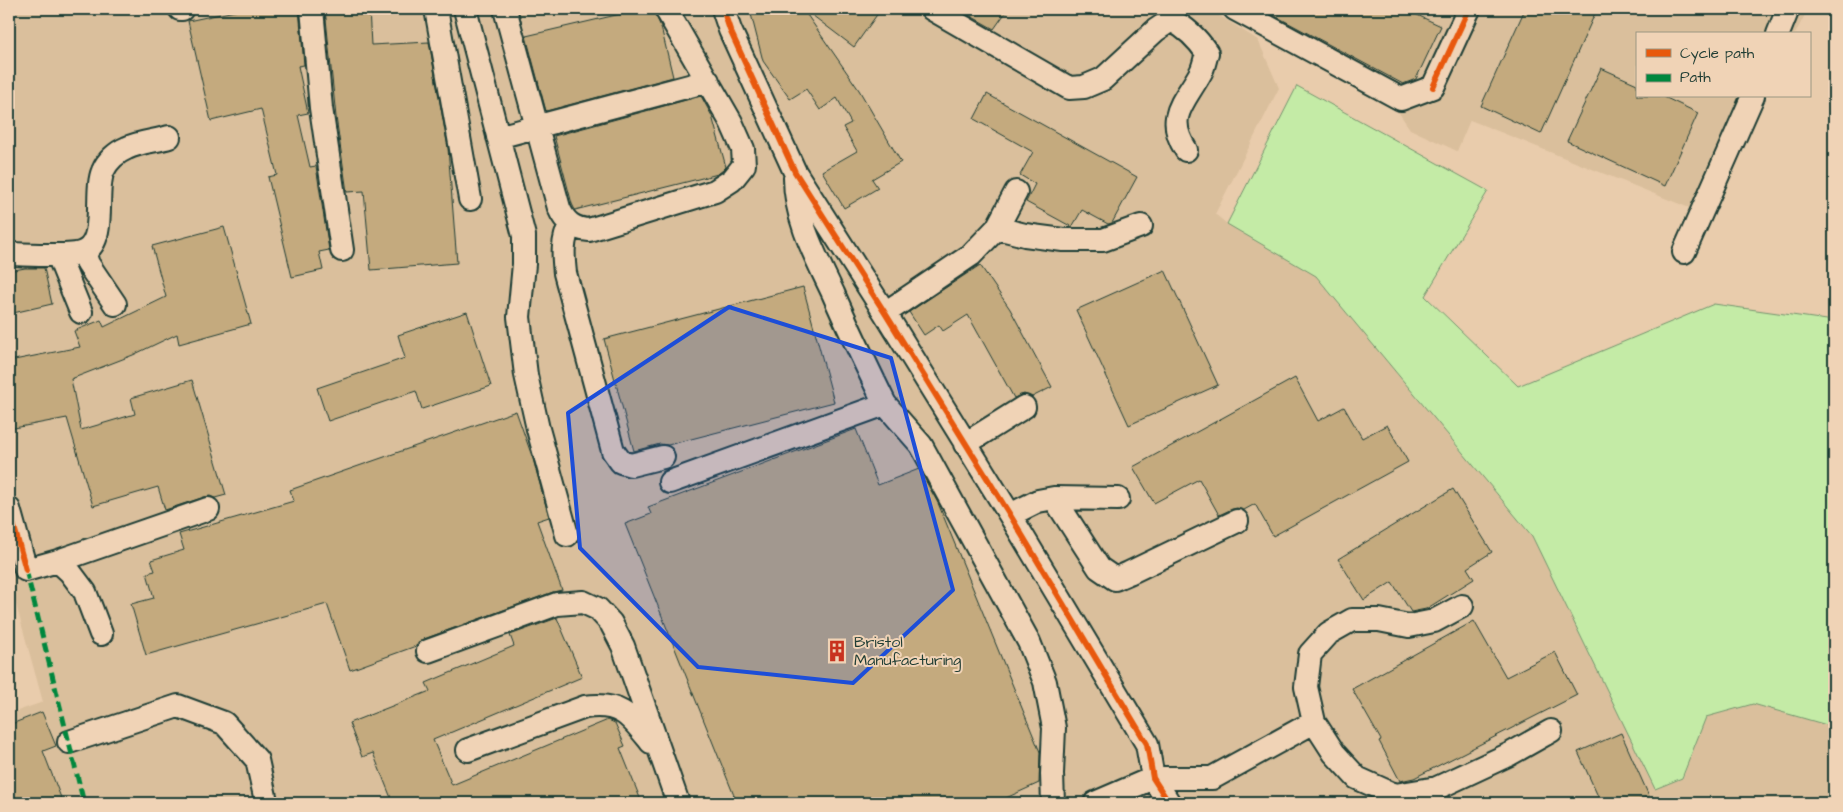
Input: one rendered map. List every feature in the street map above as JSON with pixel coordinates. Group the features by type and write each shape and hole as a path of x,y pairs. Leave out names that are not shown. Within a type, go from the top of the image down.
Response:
{"street":[{"path":"312,9 321,108 342,250"},
{"path":"436,9 470,199"},
{"path":"465,9 524,236 524,264 519,317 526,375 538,429 567,535"},
{"path":"505,9 559,208 562,216 570,225 580,230 589,230 715,191 732,180 744,165 743,149 731,122 666,9"},
{"path":"723,9 730,30 795,172 1010,515 1147,744 1153,778 1169,803"},
{"path":"932,9 1069,88 1084,87 1103,79 1156,30 1170,20 1184,26 1197,38 1207,53 1202,70 1183,100 1177,115 1177,133 1186,150"},
{"path":"1235,9 1401,99 1433,87 1469,9"},
{"path":"1779,32 1788,9"},
{"path":"498,137 708,81"},
{"path":"1684,252 1752,98"},
{"path":"9,254 58,255 84,252 92,246 97,234 102,172 110,159 128,147 168,137"},
{"path":"795,172 795,193 810,244 865,364 885,404 921,445 1029,642 1045,682 1054,728 1053,803"},
{"path":"885,313 971,255 997,228 1016,192"},
{"path":"570,225 565,236 562,252 565,272 613,451 621,462 631,465 663,457"},
{"path":"997,228 1024,235 1063,240 1103,240 1141,226"},
{"path":"84,252 88,264 115,304"},
{"path":"58,255 81,312"},
{"path":"670,482 753,450 885,404"},
{"path":"964,444 1024,408"},
{"path":"1010,515 1038,501 1054,498 1118,499"},
{"path":"1054,498 1099,568 1115,578 1237,521"},
{"path":"9,509 26,570 58,561 208,509"},
{"path":"58,561 70,572 85,592 101,634"},
{"path":"428,651 557,604 583,602 598,609 611,623 624,646 678,803"},
{"path":"1462,606 1434,621 1409,626 1379,620 1352,620 1329,633 1310,654 1306,687 1314,722 1334,753 1357,778 1394,795 1437,788 1510,754 1551,730"},
{"path":"468,750 585,707 603,705 620,710 636,724 659,750"},
{"path":"69,742 178,706 224,723 257,760 266,801"},
{"path":"1095,803 1153,778 1212,778 1314,722"}],"highlighted area":[{"path":"729,307 891,358 953,590 853,683 698,667 580,548 568,413"}],"shaded area":[{"path":"13,9 1209,9 1258,40 1279,88 1215,214 1227,224 1316,276 1532,536 1655,789 1683,778 1705,717 1753,704 1834,727 1834,803 9,803 9,714 43,702 9,579 9,13"},
{"path":"1218,9 1808,9 1796,32 1636,32 1636,98 1764,98 1707,215 1470,120 1457,151 1410,129 1397,110"}],"green space":[{"path":"1297,86 1488,191 1425,296 1518,386 1714,304 1834,321 1834,727 1753,704 1706,717 1682,778 1655,789 1532,536 1316,276 1227,224"}],"building":[{"path":"244,9 299,9 304,65 298,66 308,113 298,115 310,167 316,166 329,250 319,252 323,270 292,277 268,177 277,175 261,109 211,121 188,21"},
{"path":"325,9 369,9 371,45 429,42 448,148 457,263 371,270 364,191 347,192 336,117"},
{"path":"642,9 653,9 661,27 673,77 546,111 526,36"},
{"path":"757,9 803,9 859,90 901,162 872,179 878,188 844,208 822,171 857,151 843,127 851,123 837,98 820,110 806,89 790,99 763,61 751,14"},
{"path":"804,9 881,9 854,47"},
{"path":"958,9 1008,9 994,29"},
{"path":"1267,9 1415,9 1413,13 1441,26 1416,79 1403,84 1266,11"},
{"path":"1525,9 1597,9 1541,134 1481,106"},
{"path":"1601,68 1636,84 1636,98 1666,98 1698,113 1665,186 1567,141"},
{"path":"987,94 1137,177 1112,223 1108,224 1082,210 1072,227 1026,202 1035,184 1020,175 1033,152 974,119"},
{"path":"701,96 712,116 726,167 723,170 718,174 575,210 554,136"},
{"path":"224,227 251,324 179,344 177,334 133,355 71,379 81,430 135,414 131,398 192,380 226,495 215,498 210,496 204,497 165,510 158,487 93,506 67,418 9,429 9,361 80,347 74,331 101,320 104,327 166,297 152,246"},
{"path":"980,265 1010,309 1052,387 1032,397 1024,394 1014,398 968,315 943,331 939,325 924,335 909,312"},
{"path":"25,268 44,268 52,304 13,313 9,294 9,271"},
{"path":"1165,270 1218,385 1129,425 1076,310"},
{"path":"803,287 834,402 668,445 660,444 634,451 604,339"},
{"path":"467,312 491,386 422,409 416,391 328,421 317,388 405,358 398,335"},
{"path":"1295,378 1318,421 1344,407 1362,438 1387,425 1408,462 1273,536 1255,504 1244,510 1232,509 1219,515 1199,479 1154,503 1133,467"},
{"path":"516,411 533,459 549,517 537,521 562,590 424,639 416,646 350,670 327,604 146,655 131,604 154,598 147,573 155,571 151,560 184,550 179,534 294,501 290,490"},
{"name":"Bristol Manufacturing","path":"856,429 878,485 919,469 938,503 1040,752 1039,783 995,803 737,803 625,524 651,514 648,507"},
{"path":"1453,489 1492,552 1467,568 1474,579 1426,609 1411,612 1392,582 1364,600 1338,559"},
{"path":"557,618 582,677 433,740 452,785 608,720 615,723 625,746 620,748 642,803 393,803 373,753 362,757 349,723 430,691 426,683 514,646 510,635"},
{"path":"1474,621 1506,677 1555,652 1577,695 1414,778 1400,781 1379,741 1381,740 1352,689"},
{"path":"42,712 56,746 43,751 63,803 9,803 9,725"},
{"path":"1621,733 1649,796 1632,803 1601,803 1578,752"}],"marked path":[{"path":"26,570 84,803"}],"cycle path":[{"path":"723,9 730,30 795,172 1010,515 1147,744 1153,778 1169,803"},
{"path":"1433,87 1469,9"},
{"path":"9,509 26,570"}],"place":[{"name":"Bristol Manufacturing","path":"837,651"}]}
